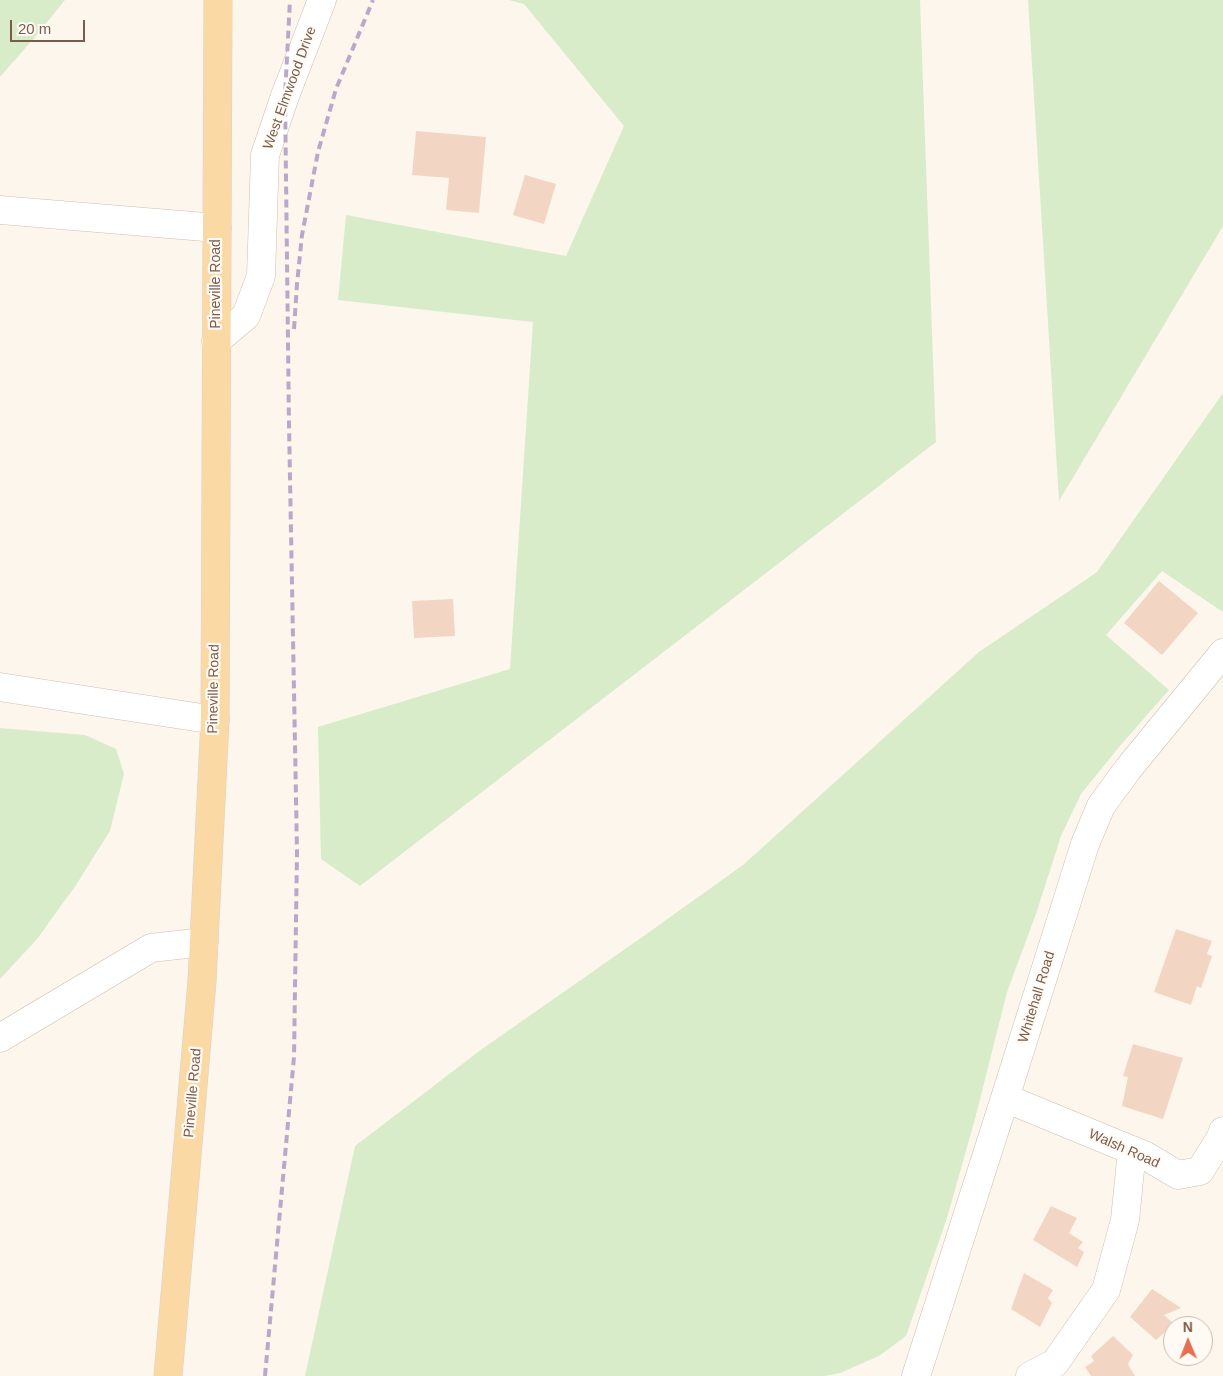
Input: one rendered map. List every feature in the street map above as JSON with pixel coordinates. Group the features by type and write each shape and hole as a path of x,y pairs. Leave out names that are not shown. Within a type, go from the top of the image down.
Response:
{"main road":[{"name":"Pineville Road","path":"168,1376 202,981 214,720 218,0"}],"street":[{"name":"West Elmwood Drive","path":"216,341 246,316 261,276 265,155 284,96 322,0"},
{"path":"0,210 216,228"},
{"name":"Whitehall Road","path":"916,1376 1085,844 1101,806 1128,769 1223,653"},
{"path":"0,687 214,720"},
{"path":"0,1038 151,948 204,942"},
{"name":"Walsh Road","path":"1005,1098 1146,1156 1178,1175 1200,1171 1223,1131"},
{"path":"1030,1376 1054,1363 1106,1290 1125,1220 1132,1150"}],"green space":[{"path":"0,0 65,0 0,77"},
{"path":"509,0 920,0 936,442 360,886 321,859 318,727 510,669 533,322 338,300 346,215 566,256 624,126 524,4"},
{"path":"1028,0 1223,0 1223,226 1059,501"},
{"path":"1223,393 1223,612 1162,571 1106,635 1169,690 1081,794 1061,836 1036,914 1007,992 975,1119 947,1218 906,1336 879,1356 840,1373 824,1376 305,1376 355,1146 482,1049 743,865 979,652 1097,572"},
{"path":"0,728 85,735 116,749 124,774 110,831 76,885 37,939 0,979"}],"building":[{"path":"416,131 486,137 479,213 446,210 449,178 412,175"},
{"path":"525,175 556,184 544,224 513,215"},
{"path":"1159,581 1198,613 1162,655 1124,623"},
{"path":"453,599 455,636 414,638 412,601"},
{"path":"1176,929 1212,941 1207,954 1212,956 1201,988 1197,986 1191,1005 1154,992"},
{"path":"1133,1044 1183,1058 1163,1119 1122,1106 1128,1077 1123,1076"},
{"path":"1051,1206 1077,1218 1069,1233 1083,1242 1078,1248 1084,1252 1077,1267 1033,1240"},
{"path":"1024,1273 1053,1290 1048,1298 1052,1303 1040,1327 1011,1309"},
{"path":"1152,1289 1181,1308 1163,1316 1163,1334 1156,1340 1130,1317"},
{"path":"1113,1336 1133,1355 1128,1364 1135,1376 1091,1376 1085,1367 1094,1361 1091,1356"}],"railway":[{"path":"265,1376 294,1057 297,852 285,96 290,0"},
{"path":"294,329 302,235 318,152 336,89 373,0"}]}
